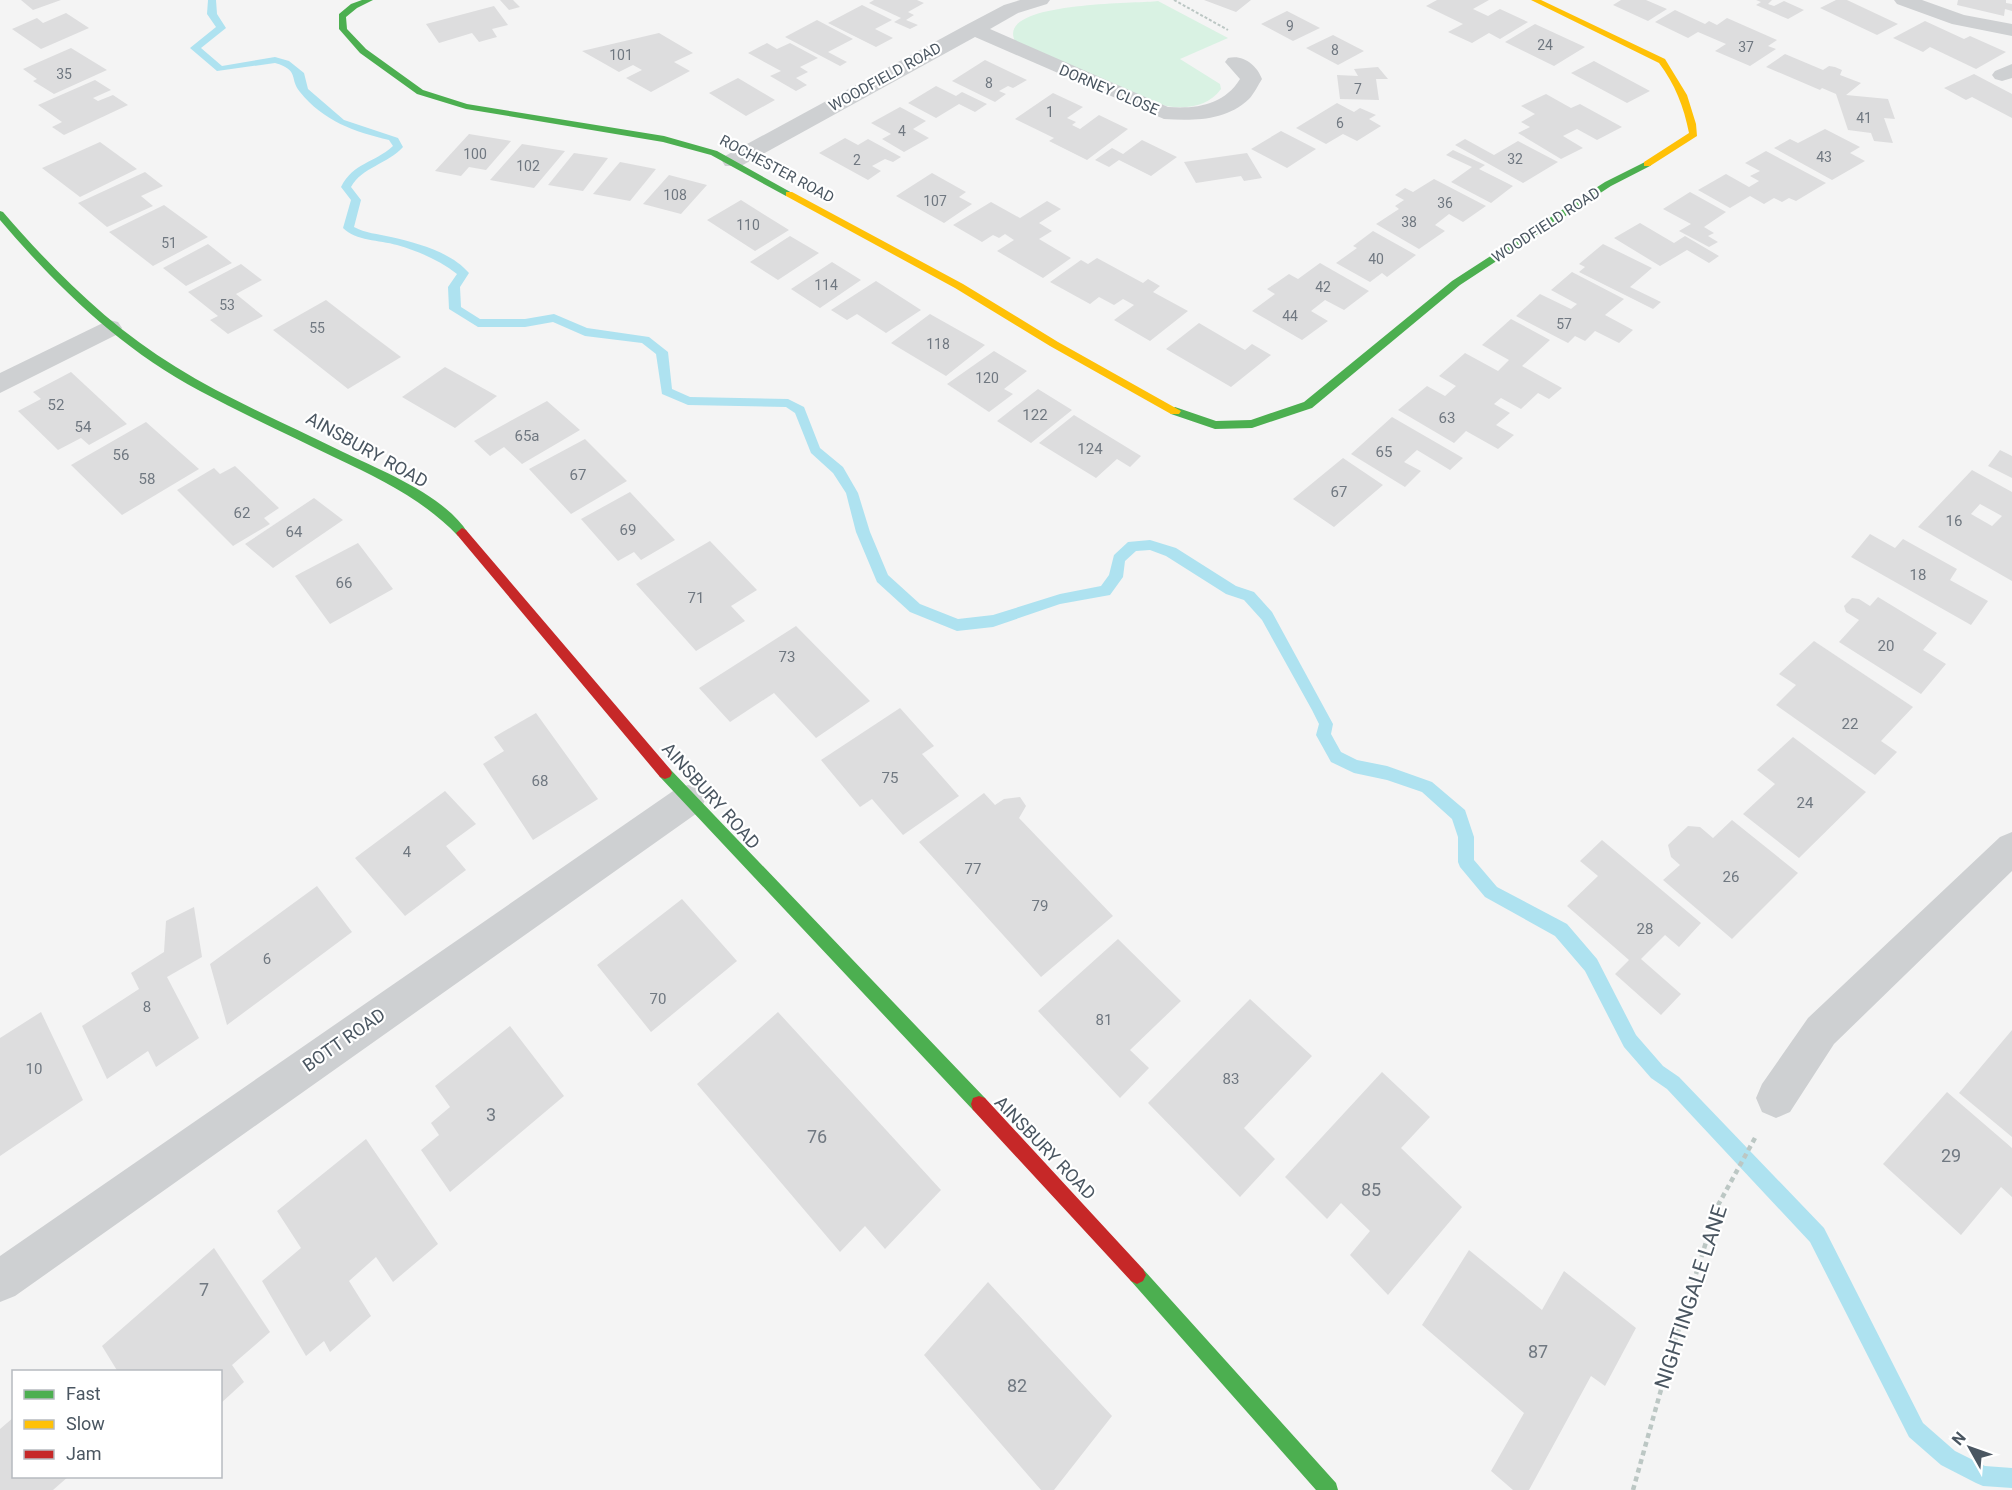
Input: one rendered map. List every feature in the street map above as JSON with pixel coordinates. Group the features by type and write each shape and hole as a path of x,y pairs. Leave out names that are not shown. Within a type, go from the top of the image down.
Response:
{"street":[{"name":"ROCHESTER ROAD","path":"369,0 354,6 342,16 343,28 363,51 420,92 466,106 664,139 733,161 959,286 1054,344 1182,416 1215,425"},
{"name":"WOODFIELD ROAD","path":"733,161 1011,9 1040,0"},
{"name":"WOODFIELD ROAD","path":"1215,425 1252,424 1308,405 1456,283 1608,184 1671,151 1694,134 1689,108 1676,76 1662,61 1535,0"},
{"path":"1904,0 1959,20 2012,30"},
{"name":"DORNEY CLOSE","path":"974,29 1144,106 1179,116 1212,111 1241,95 1251,79 1249,72 1235,63"},
{"name":"AINSBURY ROAD","path":"0,214 27,246 109,328 199,386 386,477 427,503 459,529 572,666 688,800 1073,1203 1329,1490"},
{"path":"0,384 109,328"},
{"name":"BOTT ROAD","path":"0,1281 688,800"},
{"path":"1776,1098 1821,1031 2012,848"}],"path":[{"path":"1174,0 1250,42 1235,63"},
{"name":"NIGHTINGALE LANE","path":"1633,1490 1671,1354 1718,1207 1776,1098"}],"green space":[{"path":"1158,1 1228,38 1180,59 1220,84 1221,89 1202,104 1186,107 1162,105 1015,41 1015,28 1026,18 1046,12 1098,4"}],"building":[{"path":"21,0 61,0 33,10"},
{"path":"500,0 513,0 520,7 509,10"},
{"path":"874,0 917,0 924,3 908,12 914,15 906,20 918,25 910,29 894,22 901,18 869,3"},
{"path":"1204,0 1251,0 1236,12"},
{"path":"1437,0 1489,0 1473,9 1488,16 1500,9 1528,22 1500,39 1489,33 1472,43 1448,32 1463,24 1426,6"},
{"path":"1621,0 1646,0 1667,9 1648,21 1613,5"},
{"path":"1756,0 1772,0 1768,4 1774,6 1784,1 1804,10 1788,19 1756,5 1761,2"},
{"path":"1836,0 1847,0 1898,24 1877,35 1820,8"},
{"path":"1958,0 2006,0 2006,3 2012,4 2012,11 2005,9 2004,16 1957,5"},
{"path":"862,5 892,20 875,29 893,38 876,47 828,23"},
{"path":"494,6 508,25 492,29 497,37 479,42 472,33 439,43 426,24"},
{"path":"1675,10 1705,24 1709,21 1717,25 1727,18 1777,40 1768,46 1776,49 1750,66 1715,51 1726,44 1698,32 1688,38 1655,22"},
{"path":"1287,11 1320,28 1293,41 1261,24"},
{"path":"66,13 89,28 41,49 12,29 37,18 43,23"},
{"path":"817,20 853,39 828,52 847,62 840,66 785,37"},
{"path":"1925,21 1964,39 1970,36 2006,52 1976,69 1930,47 1923,52 1893,38"},
{"path":"1535,24 1585,47 1554,66 1505,42"},
{"path":"659,33 693,53 674,62 690,71 651,92 626,78 642,70 633,65 619,72 582,51"},
{"path":"1333,35 1364,51 1338,65 1306,48"},
{"path":"767,43 777,49 790,43 818,58 800,67 808,72 796,78 807,85 796,91 770,76 781,71 748,53"},
{"path":"71,48 107,70 54,94 33,81 37,79 23,69"},
{"path":"1785,54 1823,70 1829,66 1835,67 1842,70 1840,75 1861,83 1846,95 1888,99 1895,119 1884,118 1893,143 1874,141 1871,133 1848,130 1836,94 1822,88 1820,90 1766,67"},
{"path":"985,60 1027,80 1013,88 1008,86 999,91 1006,94 995,102 952,81"},
{"path":"1594,61 1650,91 1627,103 1571,73"},
{"path":"1378,67 1388,79 1376,79 1379,100 1340,99 1337,75 1358,76 1354,69"},
{"path":"1974,74 2012,94 2012,118 1972,97 1966,100 1944,88"},
{"path":"738,78 775,100 746,116 709,93"},
{"path":"95,80 111,90 93,98 98,101 113,95 128,105 64,135 52,127 62,122 38,105"},
{"path":"936,86 956,96 962,92 987,104 975,112 959,104 936,118 908,103"},
{"path":"1053,93 1083,107 1067,118 1076,122 1072,125 1080,129 1099,115 1128,129 1087,160 1049,141 1054,138 1015,119"},
{"path":"1546,94 1571,108 1580,104 1622,127 1597,140 1577,129 1563,136 1583,148 1561,159 1518,133 1530,127 1521,122 1535,114 1521,106"},
{"path":"1337,103 1354,112 1360,108 1376,115 1369,119 1381,126 1357,141 1343,134 1326,144 1296,128"},
{"path":"900,107 926,121 913,129 929,138 904,152 882,139 891,134 871,123"},
{"path":"1825,129 1860,147 1850,153 1865,161 1832,180 1774,148 1790,139 1798,143"},
{"path":"1281,131 1316,149 1287,168 1251,149"},
{"path":"469,134 511,141 486,170 469,167 461,176 435,171"},
{"path":"845,138 858,145 868,139 901,157 893,162 885,159 872,166 881,171 868,180 819,153"},
{"path":"1465,139 1494,155 1518,141 1558,162 1523,183 1455,145"},
{"path":"1142,140 1177,157 1151,176 1119,160 1109,167 1095,160 1112,148 1123,154"},
{"path":"100,142 137,169 80,197 42,168"},
{"path":"522,144 565,151 534,188 490,180"},
{"path":"1453,150 1485,165 1479,169 1513,186 1491,203 1451,182 1472,167 1446,155"},
{"path":"1766,151 1826,183 1796,201 1789,198 1782,202 1774,198 1764,204 1750,196 1730,208 1698,190 1726,174 1749,187 1759,181 1750,176 1760,171 1745,163"},
{"path":"574,153 608,158 583,191 548,185"},
{"path":"1247,153 1262,178 1244,181 1241,176 1196,183 1184,162"},
{"path":"620,162 656,169 630,201 593,194"},
{"path":"145,172 163,186 141,196 153,206 107,227 78,203"},
{"path":"932,173 966,192 959,197 972,204 944,223 896,196"},
{"path":"669,175 707,185 681,214 643,204"},
{"path":"1434,179 1486,206 1463,222 1449,214 1435,225 1445,231 1419,249 1376,224 1399,209 1395,206 1404,200 1395,195 1405,188 1413,192"},
{"path":"1690,192 1726,212 1704,227 1714,233 1708,236 1718,242 1709,247 1679,231 1691,224 1663,209"},
{"path":"741,200 789,230 755,251 707,220"},
{"path":"1047,201 1061,209 1039,223 1052,231 1039,239 1071,258 1043,278 997,251 1014,240 1005,234 999,238 993,235 982,242 953,225 991,202 1020,218"},
{"path":"164,205 208,237 153,266 109,232"},
{"path":"1640,223 1674,243 1685,236 1719,256 1709,263 1687,250 1660,266 1614,238"},
{"path":"1373,231 1416,255 1387,277 1382,273 1370,282 1336,263 1357,248 1353,246"},
{"path":"790,236 819,253 778,280 750,262"},
{"path":"208,244 232,263 186,286 163,268"},
{"path":"1603,244 1652,268 1630,287 1661,302 1653,309 1579,272 1585,267 1579,264"},
{"path":"1097,258 1143,283 1148,279 1160,286 1153,292 1188,311 1150,341 1114,320 1134,305 1123,299 1114,305 1099,297 1090,304 1050,282 1081,260 1088,264"},
{"path":"832,262 861,280 820,308 791,289"},
{"path":"1320,263 1369,291 1344,310 1325,300 1311,311 1328,321 1302,340 1252,311 1275,294 1267,289 1289,274 1298,279"},
{"path":"241,264 262,280 236,294 263,316 228,334 210,320 218,316 188,292"},
{"path":"1572,272 1624,299 1605,315 1633,330 1619,343 1595,331 1585,341 1575,336 1568,343 1516,316 1540,294 1571,309 1577,304 1551,290"},
{"path":"876,281 921,310 886,333 857,314 847,320 831,310"},
{"path":"326,300 401,357 348,389 273,330"},
{"path":"930,314 985,345 946,376 891,343"},
{"path":"1511,319 1550,340 1522,366 1562,388 1549,399 1538,393 1521,409 1501,398 1494,404 1510,413 1496,425 1514,435 1498,449 1466,431 1454,443 1398,410 1427,386 1445,396 1456,386 1439,376 1465,353 1498,371 1509,360 1482,345"},
{"path":"1199,323 1245,350 1252,344 1271,355 1231,387 1166,349"},
{"path":"994,351 1027,371 1004,389 1013,394 989,412 947,384"},
{"path":"445,367 497,396 455,428 402,397"},
{"path":"71,372 127,424 89,445 81,438 58,450 18,411 41,399 33,392"},
{"path":"1038,389 1072,410 1031,443 997,421"},
{"path":"547,401 580,430 522,464 504,447 490,456 474,441"},
{"path":"1074,415 1141,456 1130,467 1117,459 1096,478 1039,443"},
{"path":"1392,417 1463,458 1450,470 1417,450 1404,462 1421,471 1405,487 1351,454"},
{"path":"146,422 199,469 122,515 71,465"},
{"path":"585,439 627,481 571,514 529,469"},
{"path":"2000,450 2012,456 2012,478 1988,466"},
{"path":"1343,458 1383,485 1334,527 1293,499"},
{"path":"235,466 279,508 264,518 270,524 233,546 177,490 214,468 220,474"},
{"path":"1972,470 2012,492 2012,581 1918,527","holes":["1980,504 2002,516 1992,526 1971,514"]},
{"path":"630,492 675,540 641,560 634,552 618,561 581,519"},
{"path":"314,498 343,520 273,568 245,544"},
{"path":"1870,534 1895,548 1903,539 1957,569 1950,580 1988,601 1971,625 1851,557"},
{"path":"710,541 757,590 731,606 745,621 696,651 636,584"},
{"path":"358,543 393,589 330,624 295,576"},
{"path":"1878,597 1937,633 1923,650 1946,664 1921,694 1839,642 1859,620 1846,612 1844,606 1852,598 1859,599 1870,606"},
{"path":"796,626 870,701 816,738 774,693 730,722 699,688"},
{"path":"1814,641 1913,707 1881,741 1897,752 1875,775 1776,705 1796,685 1779,674"},
{"path":"900,708 934,746 922,754 959,796 903,835 872,799 860,807 821,760"},
{"path":"536,713 598,799 533,840 483,764 504,751 494,737"},
{"path":"1793,737 1866,792 1799,858 1743,814 1775,784 1757,770"},
{"path":"445,791 476,824 446,846 466,870 405,916 355,858"},
{"path":"984,793 995,805 1004,799 1020,797 1026,806 1019,818 1113,916 1041,977 919,842"},
{"path":"1732,820 1798,873 1732,939 1663,880 1680,865 1671,857 1668,845 1688,826 1700,827 1713,838"},
{"path":"1602,840 1701,923 1679,947 1665,935 1641,959 1681,994 1661,1015 1615,974 1629,960 1567,906 1598,876 1580,861"},
{"path":"317,886 352,932 227,1025 210,964"},
{"path":"682,899 737,961 651,1032 597,965"},
{"path":"194,907 202,957 167,977 199,1038 156,1067 148,1051 107,1079 82,1026 139,989 131,973 164,952 166,921"},
{"path":"1118,939 1181,1001 1130,1050 1149,1068 1120,1098 1038,1011"},
{"path":"1250,999 1312,1056 1244,1128 1275,1159 1240,1197 1148,1103"},
{"path":"41,1012 83,1100 0,1156 0,1038"},
{"path":"778,1012 941,1190 885,1249 865,1226 840,1252 697,1084"},
{"path":"510,1026 564,1096 450,1192 421,1150 439,1135 431,1123 450,1107 435,1086"},
{"path":"2012,1030 2012,1137 1959,1093"},
{"path":"1382,1072 1430,1117 1401,1148 1462,1207 1388,1295 1350,1255 1370,1231 1341,1203 1327,1219 1285,1177"},
{"path":"1947,1092 2012,1148 2012,1197 2001,1187 1961,1235 1883,1164"},
{"path":"366,1139 438,1244 393,1282 376,1257 349,1281 371,1316 330,1352 324,1341 306,1356 262,1281 301,1248 277,1211"},
{"path":"214,1248 270,1332 232,1365 244,1382 222,1402 222,1370 117,1370 102,1346"},
{"path":"1469,1250 1542,1310 1564,1271 1636,1328 1605,1386 1591,1376 1529,1490 1513,1490 1491,1471 1524,1413 1422,1325"},
{"path":"988,1282 1112,1416 1054,1490 1041,1490 924,1355"},
{"path":"12,1419 12,1478 67,1478 53,1490 0,1490 0,1429"}],"waterway":[{"path":"212,0 212,14 221,28 195,48 220,69 275,60 286,63 299,73 303,90 340,122 363,131 393,138 398,147 388,156 353,174 346,187 356,200 348,228 360,234 413,246 454,266 463,273 454,287 455,309 478,323 525,323 554,318 585,332 645,340 662,352 666,391 688,401 788,403 800,410 815,450 838,470 852,493 863,532 882,578 915,608 957,625 993,621 1060,599 1105,591 1116,577 1119,559 1133,546 1150,545 1171,552 1231,590 1249,596 1267,616 1318,707 1326,724 1323,735 1336,757 1354,766 1387,773 1427,787 1459,815 1466,837 1466,862 1491,892 1561,930 1591,965 1630,1041 1657,1072 1673,1083 1817,1235 1916,1430 1948,1458 1983,1476 2012,1478"}],"traffic: fast":[{"path":"369,0 354,6 342,16 343,29 363,51 420,92 466,106 664,139 714,153 789,194"},
{"path":"1175,411 1215,425 1252,424 1308,405 1456,283 1608,184 1647,164"},
{"path":"0,214 44,264 92,311 145,352 173,371 219,396 405,488 436,508 462,533"},
{"path":"665,773 979,1104"},
{"path":"1137,1275 1329,1490"}],"traffic: slow":[{"path":"1535,0 1662,61 1668,69 1683,95 1694,134 1647,164"},
{"path":"789,194 959,286 1054,344 1175,411"}],"traffic: jam":[{"path":"462,533 665,773"},
{"path":"979,1104 1137,1275"}]}
